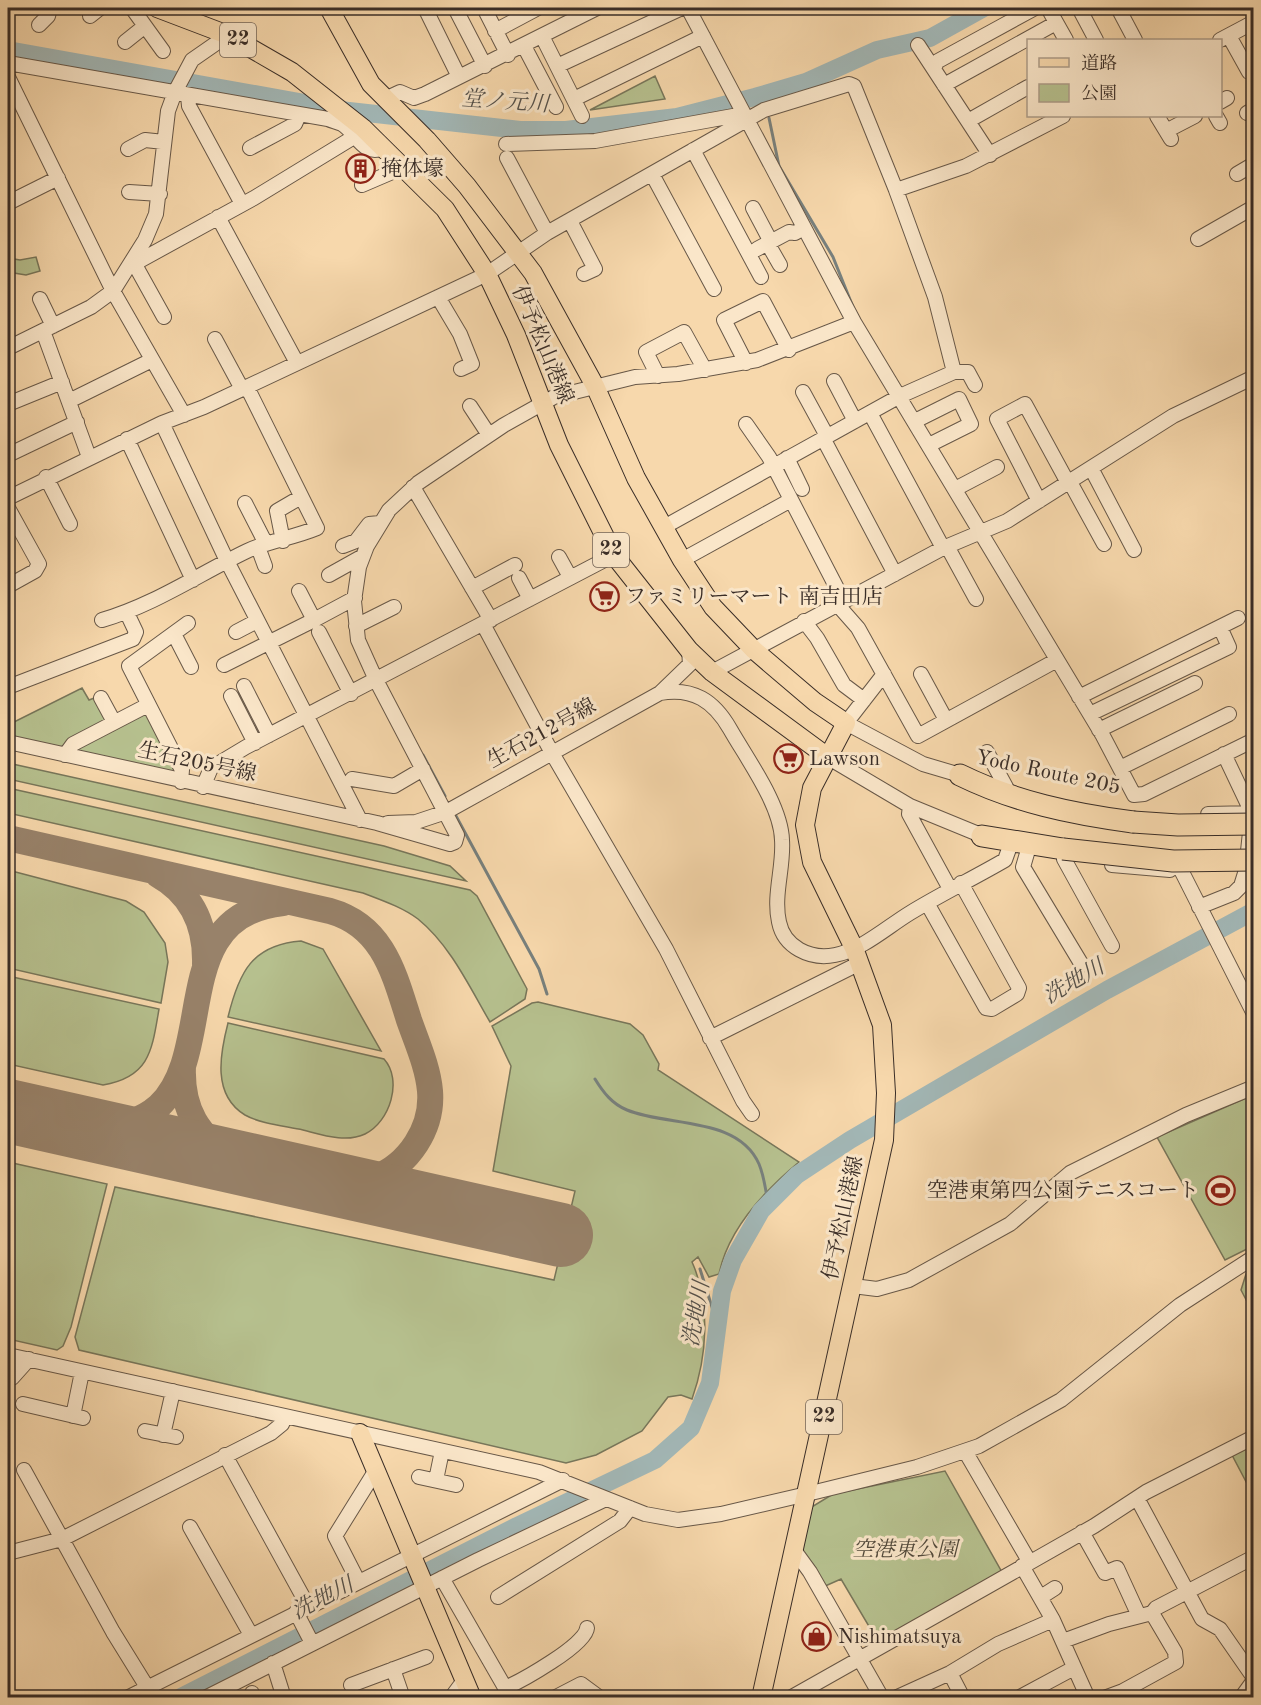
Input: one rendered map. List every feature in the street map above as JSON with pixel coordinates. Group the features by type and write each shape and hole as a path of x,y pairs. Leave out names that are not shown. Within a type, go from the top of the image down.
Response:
{"highway":[{"path":"960,776 994,792 1036,805 1133,822 1178,825 1253,817"},
{"path":"982,836 1064,854 1251,866"}],"main road":[{"name":"伊予松山港線","path":"157,8 228,35 260,52 311,86 359,132 384,148 445,209 487,274 516,336 559,445 614,555 689,650 712,672 829,758"},
{"name":"伊予松山港線","path":"330,8 359,65 386,100 427,140 518,251 559,317 595,386 636,478 682,560 713,607 754,650 815,702 846,723 812,788 805,825 812,862 857,956 882,1025 886,1101 884,1135 853,1286 761,1698"},
{"path":"360,1433 414,1559 431,1582 472,1698"}],"street":[{"path":"39,25 48,16 51,8"},
{"path":"132,8 163,51"},
{"path":"425,8 459,77"},
{"path":"455,8 485,66"},
{"path":"483,8 508,55"},
{"path":"495,31 538,8"},
{"path":"386,100 400,92 414,98 425,94 508,55 597,8"},
{"path":"557,66 577,50 640,27 682,8"},
{"path":"688,8 854,322 1090,714 1134,795 1144,794 1228,748 1254,740"},
{"path":"934,67 938,61 1035,8"},
{"path":"1048,8 1065,39"},
{"path":"1079,8 1095,39"},
{"path":"1118,8 1134,39"},
{"path":"633,13 640,27"},
{"path":"1249,72 1225,38 1254,22"},
{"path":"1028,39 1056,23"},
{"path":"125,42 145,26"},
{"path":"8,348 91,307 113,291 132,265 151,226 160,194 168,111 180,93 186,69 196,56 228,35"},
{"path":"542,36 582,116"},
{"path":"574,99 703,36"},
{"path":"944,86 1027,39"},
{"path":"918,45 990,155"},
{"path":"524,46 556,107"},
{"path":"8,63 299,115 342,124 359,132"},
{"path":"8,77 113,291 184,415"},
{"path":"547,234 507,151 595,141 744,114 849,84 854,86 896,190 935,297 954,372"},
{"path":"968,121 1027,88"},
{"path":"180,93 242,204"},
{"path":"8,586 35,571 39,564 8,499 46,477 244,388 487,274 518,251 693,150 744,114"},
{"path":"250,148 295,124 299,115"},
{"path":"896,190 966,166 1061,117"},
{"path":"1158,117 1168,135 1194,117"},
{"path":"132,265 242,204 359,132"},
{"path":"128,149 145,140 164,142"},
{"path":"693,150 711,193 730,229 757,252 780,265"},
{"path":"1237,174 1254,165"},
{"path":"362,185 404,167"},
{"path":"652,174 673,224 697,269 714,290"},
{"path":"8,203 58,178"},
{"path":"129,192 160,194"},
{"path":"1198,239 1254,207"},
{"path":"753,208 761,277"},
{"path":"218,217 297,363"},
{"path":"570,220 595,268 584,274"},
{"path":"757,252 804,228"},
{"path":"132,265 164,316"},
{"path":"438,297 460,334 472,364 461,369"},
{"path":"40,299 62,382 89,457"},
{"path":"746,363 724,320 763,301 789,350"},
{"path":"377,823 450,844 458,838 376,680 362,650 356,626 355,598 363,556 389,510 489,435 554,397 635,377 658,376 746,363 789,350 854,322"},
{"path":"658,376 646,352 684,332 705,370"},
{"path":"102,620 127,613 262,545 283,541 317,528 244,388 215,339"},
{"path":"69,401 152,360"},
{"path":"664,527 900,396 954,372 968,372 975,385"},
{"path":"712,672 945,547 1007,520 1173,416 1254,377"},
{"path":"834,381 855,421"},
{"path":"8,404 62,382"},
{"path":"803,392 895,574"},
{"path":"915,421 959,399 971,424 929,446"},
{"path":"1039,501 997,419 1025,404 1104,544"},
{"path":"470,406 489,435"},
{"path":"870,413 976,598"},
{"path":"8,455 76,422"},
{"path":"162,423 227,561 360,820"},
{"path":"752,427 840,602 858,628 918,736 1057,660"},
{"path":"127,439 193,580"},
{"path":"787,458 802,489"},
{"path":"955,489 997,467"},
{"path":"1091,468 1130,549"},
{"path":"46,477 70,524"},
{"path":"415,490 472,588 552,753 666,949 752,1114"},
{"path":"283,541 277,511 301,497"},
{"path":"682,560 790,500"},
{"path":"245,502 262,545 265,566"},
{"path":"343,546 356,541 369,524 380,523"},
{"path":"203,787 212,768 269,735 614,555"},
{"path":"329,574 363,556"},
{"path":"559,557 570,578"},
{"path":"472,588 517,572 530,599"},
{"path":"299,591 351,694"},
{"path":"224,665 268,642 316,626 355,598"},
{"path":"356,626 394,607"},
{"path":"8,687 133,639 136,632 127,613"},
{"path":"1079,698 1116,674 1216,625 1238,618"},
{"path":"236,632 257,621"},
{"path":"804,621 817,638 844,685 864,700"},
{"path":"181,782 182,770 129,666 188,623"},
{"path":"1090,714 1229,647 1216,625"},
{"path":"174,634 191,667"},
{"path":"660,693 690,664 689,650"},
{"path":"846,723 884,674"},
{"path":"921,674 946,720"},
{"path":"1099,730 1195,683"},
{"path":"244,686 269,735"},
{"path":"660,693 675,690 691,692 719,711 765,791 782,836 778,898 779,921 785,939 800,951 824,956 857,956"},
{"name":"生石212号線","path":"377,823 411,823 446,812 660,693"},
{"path":"231,696 255,743"},
{"path":"101,698 114,722"},
{"path":"65,755 73,744 148,705"},
{"path":"1120,768 1165,740 1213,716 1229,714"},
{"name":"Yodo Route 205","path":"846,723 923,764 960,776 1071,804 1174,815 1253,817"},
{"name":"生石205号線","path":"8,742 203,787 377,823"},
{"path":"1199,907 1234,893 1241,886 1251,866 1253,817 1228,748"},
{"path":"987,753 1006,787"},
{"path":"829,758 910,806 1010,846 1150,869 1180,870 1251,866"},
{"path":"352,779 394,786 423,769"},
{"path":"910,806 909,814 1019,988 1017,994 992,1009 986,1008 927,903"},
{"path":"711,1038 857,956 927,903 1005,860 1010,846"},
{"path":"1028,850 1023,867 1082,965"},
{"path":"1064,854 1112,938"},
{"path":"1180,870 1250,999 1254,1014"},
{"path":"853,1286 877,1289 909,1280 1010,1224 1070,1173 1186,1115 1254,1087"},
{"path":"8,1355 539,1472 660,1519 678,1520 721,1514 807,1494 917,1467 965,1451 1013,1429 1061,1400 1180,1305 1254,1257"},
{"path":"8,1379 12,1378 29,1359"},
{"path":"23,1404 78,1417 82,1372"},
{"path":"145,1431 170,1436 173,1391"},
{"path":"8,1553 62,1539 271,1432 282,1424 285,1417"},
{"path":"795,1696 1082,1533 1137,1498 1254,1437"},
{"path":"436,1480 442,1451"},
{"path":"965,1451 1026,1564 1088,1698"},
{"path":"225,1455 301,1613 311,1642"},
{"path":"24,1470 147,1687"},
{"path":"358,1581 335,1536 376,1470"},
{"path":"419,1477 456,1485"},
{"path":"126,1698 251,1635 301,1613 358,1581 414,1559 568,1482"},
{"path":"205,1698 311,1642 603,1497"},
{"path":"1137,1498 1202,1619 1220,1629 1254,1679 1241,1698"},
{"path":"498,1597 620,1521 630,1508"},
{"path":"190,1527 251,1635"},
{"path":"1082,1533 1105,1573 1117,1568 1146,1614 1175,1652 1176,1662 1123,1691 1104,1698"},
{"path":"794,1550 810,1572 882,1698"},
{"path":"1063,1641 1146,1614 1254,1557"},
{"path":"431,1582 508,1693 570,1649 585,1636 587,1628"},
{"path":"1041,1597 1055,1588"},
{"path":"895,1698 950,1672 998,1644 1053,1620"},
{"path":"355,1681 393,1669 420,1656"},
{"path":"273,1663 284,1698"},
{"path":"1018,1698 1074,1668"},
{"path":"393,1669 403,1698"},
{"path":"950,1672 963,1698"},
{"path":"451,1698 465,1679"},
{"path":"554,1698 581,1684 600,1698"}],"green space":[{"path":"655,76 665,99 590,110"},
{"path":"36,257 40,271 26,275 8,272 8,258 20,260"},
{"path":"82,688 89,700 97,697 110,722 61,747 9,736 8,725"},
{"path":"143,712 149,714 176,774 80,753 77,748"},
{"path":"8,763 384,846 450,866 466,881 8,779"},
{"path":"8,788 470,890 477,896 527,989 525,999 490,1022 440,941 418,919 384,901 363,893 8,813"},
{"path":"8,870 126,901 144,912 165,943 168,962 161,1003 8,968"},
{"path":"301,941 323,949 381,1051 228,1017 237,987 250,964 270,948"},
{"path":"8,976 159,1009 151,1049 146,1059 131,1076 103,1085 8,1064"},
{"path":"538,1002 630,1024 643,1035 659,1064 658,1070 799,1162 773,1185 739,1226 730,1242 719,1274 709,1277 698,1257 692,1262 702,1295 705,1331 701,1366 692,1399 681,1395 668,1397 642,1431 596,1455 566,1463 79,1350 75,1337 115,1187 554,1280 575,1191 493,1171 511,1066 492,1026 532,1003"},
{"path":"228,1023 384,1059 393,1078 391,1100 387,1111 374,1128 358,1137 350,1138 334,1137 258,1121 245,1115 234,1107 223,1085 221,1060"},
{"name":"空港東第四公園テニスコート","path":"1253,1095 1253,1246 1225,1260 1157,1137"},
{"path":"8,1162 107,1184 71,1327 63,1346 57,1350 8,1339"},
{"path":"1253,1270 1253,1313 1241,1290 1246,1274"},
{"path":"1253,1444 1253,1495 1232,1455"},
{"name":"空港東公園","path":"945,1471 1003,1574 880,1645 841,1579 823,1587 801,1556 810,1508 833,1494"}],"waterway":[{"name":"堂ノ元川","path":"8,50 349,111 520,130 566,130 677,117 755,97 806,82 877,50 930,38 984,8"},
{"path":"769,118 779,166 833,257 855,312"},
{"path":"423,755 445,796"},
{"path":"456,816 539,969 547,994"},
{"name":"洗地川","path":"179,1698 517,1526 655,1460 691,1428 710,1383 722,1291 733,1260 761,1211 797,1175 850,1140 1107,990 1254,911"},
{"path":"595,1079 608,1097 627,1110 700,1125 719,1130 735,1138 749,1149 759,1164 764,1178 768,1204"},
{"path":"700,1269 716,1320"}],"taxiway":[{"path":"8,838 330,911 348,918 363,928 384,954 398,985 425,1064 430,1105 423,1131 416,1144 398,1164 374,1178 346,1183 329,1183"},
{"path":"158,875 180,891 195,912 203,936 205,964"},
{"path":"96,1131 137,1120 159,1106 177,1082 187,1052 208,958 223,932 247,913 283,903"},
{"path":"183,1066 185,1096 194,1121 210,1141 232,1161"}],"runway":[{"path":"8,1111 561,1235"}],"place":[{"name":"掩体壕","path":"360,169"},
{"name":"ファミリーマート 南吉田店","path":"604,597"},
{"name":"Lawson","path":"788,759"},
{"name":"空港東第四公園テニスコート","path":"1220,1191"},
{"name":"Nishimatsuya","path":"817,1637"}]}
